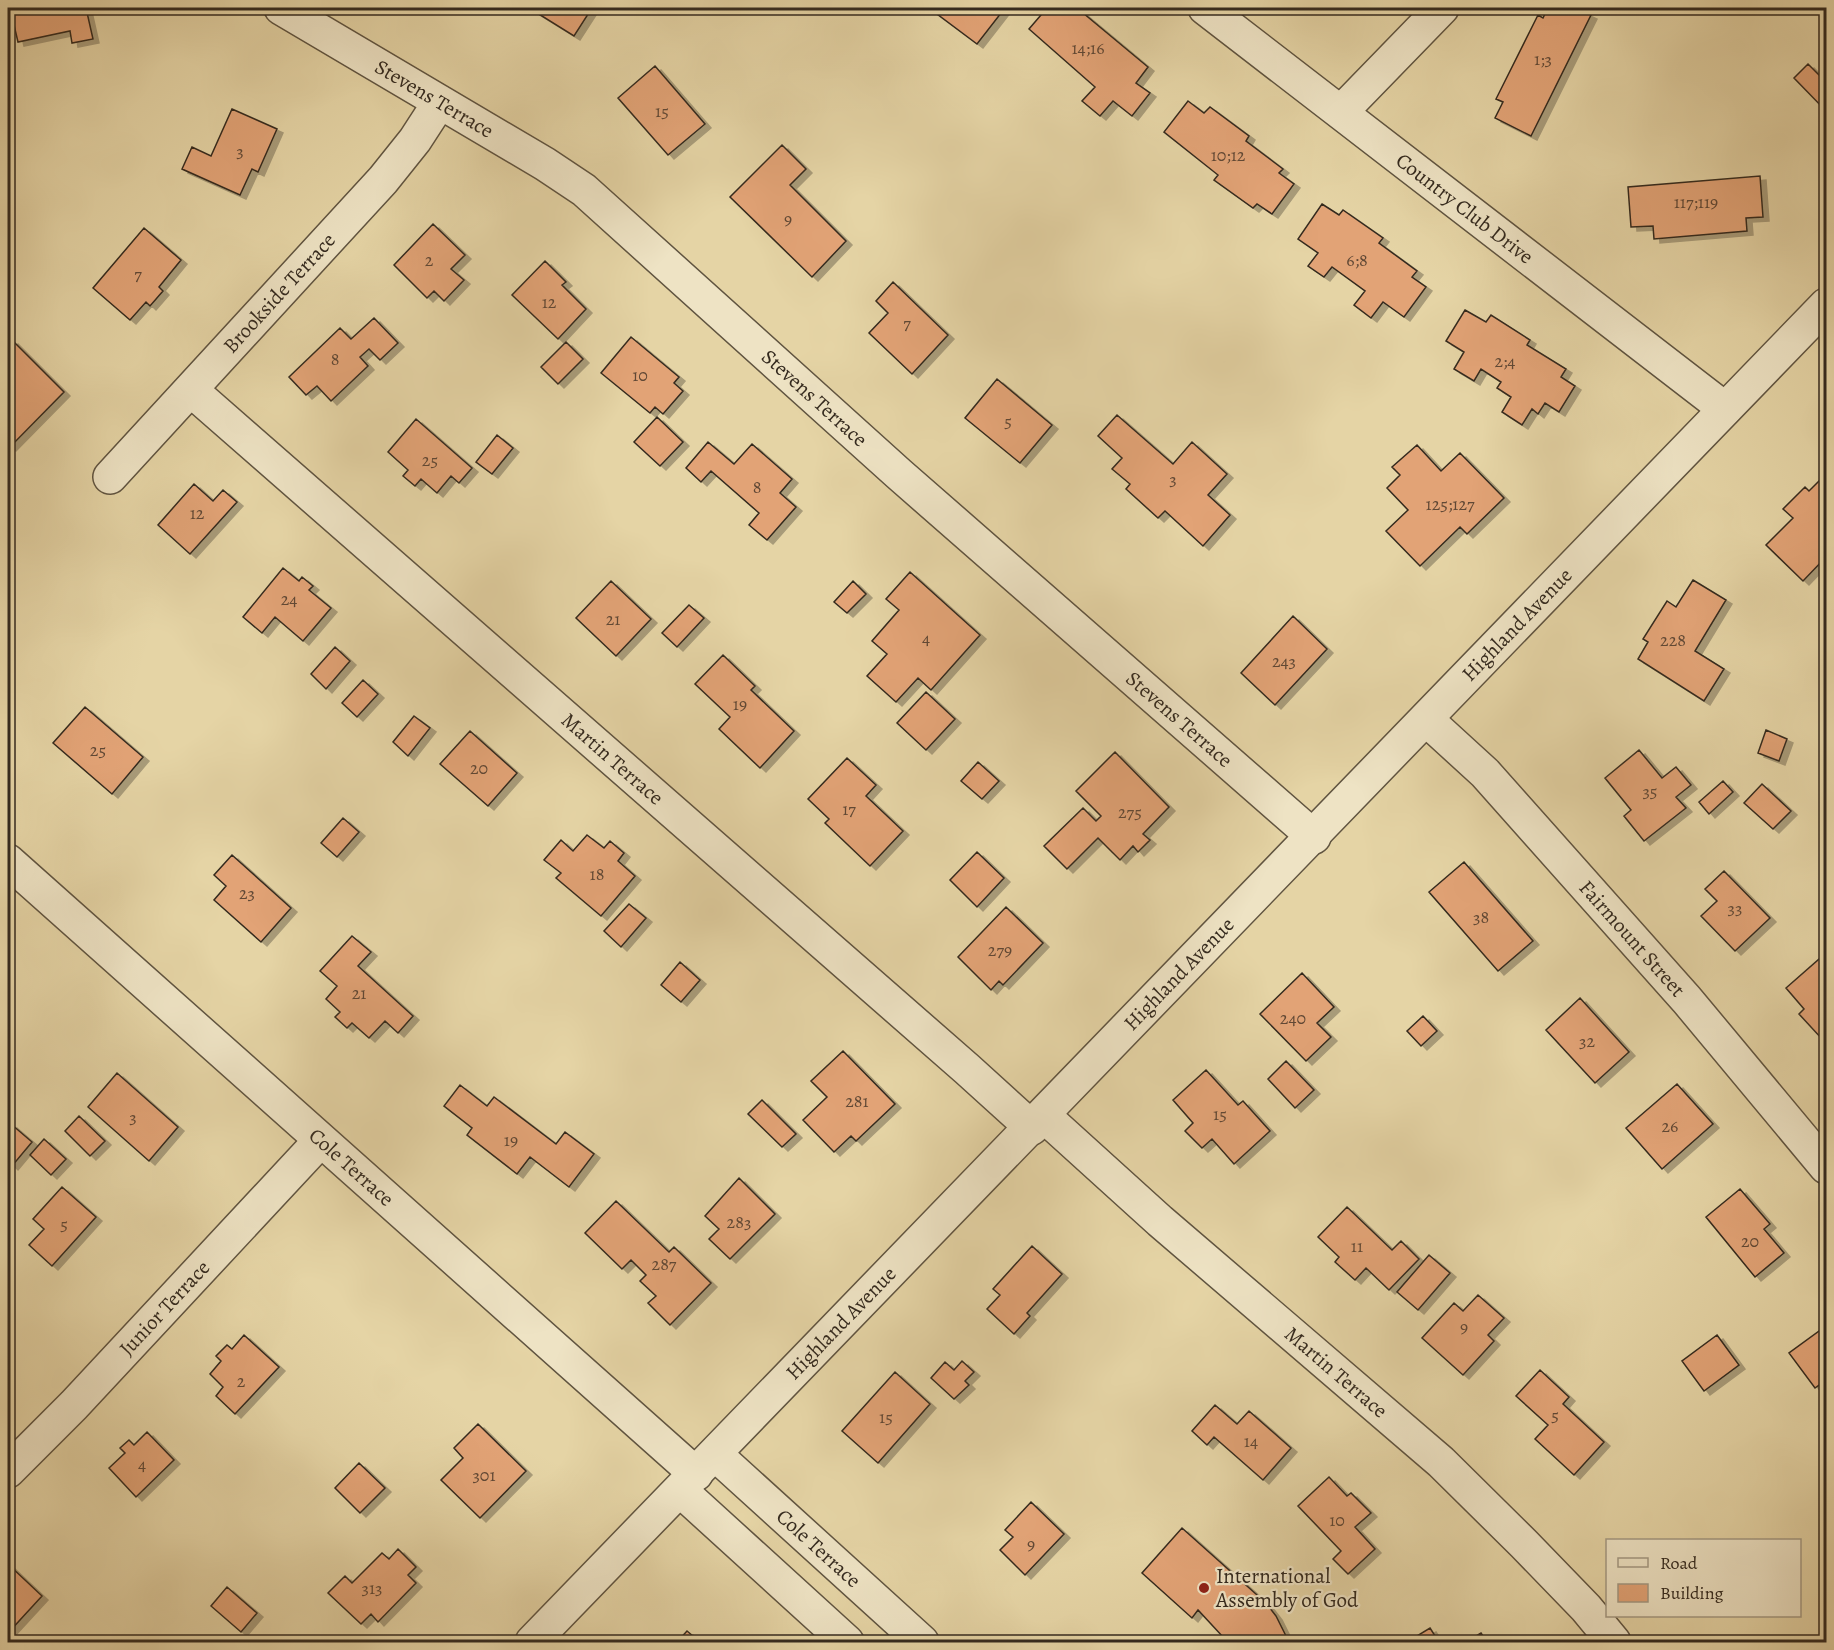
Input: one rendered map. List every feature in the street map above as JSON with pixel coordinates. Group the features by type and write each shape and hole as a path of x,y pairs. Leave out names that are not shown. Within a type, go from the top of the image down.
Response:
{"street":[{"name":"Stevens Terrace","path":"280,8 567,178 602,205 899,474 1314,837"},
{"name":"Country Club Drive","path":"1205,8 1725,409"},
{"path":"1341,112 1442,8"},
{"name":"Brookside Terrace","path":"110,477 383,180 415,140 439,103"},
{"name":"Highland Avenue","path":"532,1642 1827,305"},
{"name":"Martin Terrace","path":"191,390 949,1053 1160,1221 1441,1462 1586,1608 1614,1642"},
{"name":"Fairmount Street","path":"1426,720 1469,757 1492,782 1687,1000 1827,1167"},
{"name":"Cole Terrace","path":"8,861 320,1141 697,1472 922,1642"},
{"name":"Junior Terrace","path":"8,1471 74,1405 320,1141"},
{"name":"Cole Terrace","path":"697,1472 847,1642"}],"building":[{"path":"10,8 86,8 93,39 72,43 70,31 18,42"},
{"path":"529,8 592,8 574,36"},
{"path":"941,8 1005,8 977,44 937,14"},
{"path":"1047,8 1066,8 1072,12 1077,8 1148,67 1136,83 1150,93 1132,116 1113,101 1100,116 1082,101 1095,87 1029,29"},
{"path":"1548,8 1576,8 1591,15 1531,136 1495,118 1503,102 1496,99 1538,15 1543,18"},
{"path":"1808,64 1820,76 1826,70 1826,111 1794,78"},
{"path":"655,66 705,124 668,155 618,98"},
{"path":"1188,101 1204,113 1210,107 1249,136 1246,141 1283,169 1279,173 1294,184 1272,214 1257,204 1253,208 1214,180 1218,175 1164,132"},
{"path":"232,109 277,129 258,172 252,169 240,195 182,169 192,147 211,156"},
{"path":"782,145 806,169 790,185 846,241 812,277 730,197"},
{"path":"1760,176 1763,217 1746,218 1747,231 1654,239 1653,226 1631,227 1628,187"},
{"path":"1322,204 1339,215 1343,210 1383,238 1379,243 1417,271 1412,277 1426,287 1404,317 1383,302 1371,318 1354,305 1365,291 1332,267 1324,277 1308,266 1318,253 1298,239"},
{"path":"433,224 465,255 451,269 464,280 444,301 434,291 427,298 394,265"},
{"path":"144,228 181,260 159,287 163,291 150,306 146,302 130,320 93,288"},
{"path":"545,261 566,282 562,285 586,309 558,339 512,295"},
{"path":"893,282 948,335 912,374 869,333 888,313 876,301"},
{"path":"1465,310 1486,322 1491,315 1530,340 1527,345 1566,369 1561,377 1575,386 1559,412 1545,403 1538,414 1532,409 1522,425 1502,412 1511,397 1497,388 1501,382 1481,369 1474,381 1454,369 1464,352 1446,341"},
{"path":"374,318 398,343 380,360 369,349 360,357 368,366 331,401 317,386 306,395 289,377 340,328 351,339"},
{"path":"631,337 679,377 674,383 683,391 663,414 655,407 650,413 601,373"},
{"path":"12,340 64,392 10,447 8,445 8,380 13,374 8,368 8,344"},
{"path":"566,342 583,359 558,384 541,367"},
{"path":"997,379 1052,425 1020,463 965,418"},
{"path":"1117,415 1173,464 1192,442 1227,474 1208,495 1230,515 1203,546 1165,511 1158,518 1126,489 1130,484 1112,469 1122,458 1098,436"},
{"path":"657,417 683,442 660,466 634,442"},
{"path":"416,419 472,468 459,483 451,476 437,493 421,479 415,486 403,476 408,470 388,452"},
{"path":"497,435 513,448 492,474 476,462"},
{"path":"708,442 734,464 752,444 792,479 780,493 796,507 767,540 749,525 759,513 711,471 701,482 686,468"},
{"path":"1417,445 1441,471 1460,453 1504,498 1467,534 1460,527 1420,566 1386,531 1408,510 1387,488 1400,475 1392,467"},
{"path":"1826,474 1826,557 1803,581 1766,545 1793,518 1783,509 1805,487 1809,491"},
{"path":"194,484 213,501 223,490 237,502 190,554 158,525"},
{"path":"283,568 299,581 302,577 313,586 309,590 331,608 303,641 275,617 262,633 243,617"},
{"path":"910,572 980,635 931,690 918,678 896,702 867,676 887,654 872,641 899,610 886,599"},
{"path":"1693,580 1726,600 1695,651 1724,669 1704,701 1638,659 1648,642 1643,639 1667,601 1676,607"},
{"path":"611,581 651,619 616,656 576,618"},
{"path":"853,581 866,594 847,613 834,602"},
{"path":"689,605 704,618 677,647 662,633"},
{"path":"1293,616 1327,649 1275,705 1241,673"},
{"path":"335,647 350,661 326,689 311,674"},
{"path":"723,655 755,686 751,690 794,731 760,768 719,729 730,717 695,684"},
{"path":"363,680 378,694 357,717 342,703"},
{"path":"926,692 955,719 926,750 897,723"},
{"path":"85,707 143,757 112,794 53,743"},
{"path":"414,716 430,728 408,756 393,742"},
{"path":"1766,730 1787,739 1779,761 1758,753"},
{"path":"470,731 517,773 488,806 440,764"},
{"path":"1639,750 1662,778 1676,767 1691,785 1676,797 1686,808 1644,841 1624,816 1631,810 1605,778"},
{"path":"1115,752 1169,807 1143,834 1150,840 1138,852 1133,846 1120,860 1098,838 1067,869 1044,846 1083,808 1096,821 1101,816 1076,791"},
{"path":"847,758 876,785 866,796 903,831 870,866 825,823 829,819 808,799"},
{"path":"978,762 999,781 982,799 961,781"},
{"path":"1723,781 1733,792 1709,814 1699,802"},
{"path":"1762,784 1791,811 1773,829 1744,803"},
{"path":"343,818 359,832 337,857 321,843"},
{"path":"587,835 604,848 610,841 624,853 618,861 635,876 601,916 556,878 561,873 544,860 561,840 573,851"},
{"path":"977,852 1004,878 977,907 950,880"},
{"path":"232,855 291,908 261,942 214,900 226,886 214,875"},
{"path":"1464,862 1533,941 1498,971 1429,892"},
{"path":"1724,871 1770,918 1735,951 1701,916 1717,901 1705,889"},
{"path":"629,904 646,918 621,947 604,931"},
{"path":"1006,907 1043,943 1003,985 999,981 991,990 958,957"},
{"path":"352,936 371,952 358,966 413,1016 398,1033 385,1021 369,1038 352,1023 347,1028 335,1017 340,1012 326,999 337,986 320,971"},
{"path":"1826,953 1826,1035 1822,1039 1799,1014 1804,1009 1786,988"},
{"path":"680,962 700,980 681,1002 661,985"},
{"path":"1302,973 1334,1007 1317,1023 1331,1037 1306,1061 1260,1014"},
{"path":"1580,998 1629,1052 1595,1083 1546,1030"},
{"path":"1423,1016 1437,1031 1421,1046 1407,1031"},
{"path":"843,1051 895,1104 856,1141 851,1136 834,1152 803,1120 827,1097 811,1081"},
{"path":"1286,1061 1314,1090 1295,1108 1268,1079"},
{"path":"1206,1070 1238,1105 1243,1101 1270,1131 1234,1164 1212,1139 1202,1148 1185,1131 1193,1123 1173,1100"},
{"path":"117,1073 178,1127 149,1161 88,1107"},
{"path":"1677,1084 1713,1124 1662,1169 1626,1128"},
{"path":"460,1085 487,1106 494,1097 556,1144 565,1132 594,1154 569,1187 530,1157 517,1174 467,1135 472,1128 444,1106"},
{"path":"762,1100 796,1134 782,1147 748,1114"},
{"path":"79,1116 105,1141 90,1156 65,1131"},
{"path":"11,1124 32,1142 12,1166 8,1162 8,1129"},
{"path":"44,1139 66,1159 51,1175 30,1155"},
{"path":"739,1178 775,1214 730,1259 709,1239 719,1229 705,1216"},
{"path":"62,1187 96,1217 52,1266 29,1245 44,1229 33,1219"},
{"path":"1740,1189 1770,1224 1764,1229 1784,1253 1755,1277 1706,1217"},
{"path":"616,1201 669,1252 674,1247 711,1283 670,1325 648,1303 656,1296 640,1281 646,1275 631,1260 622,1269 585,1233"},
{"path":"1347,1207 1392,1250 1401,1241 1419,1259 1389,1290 1366,1268 1355,1280 1335,1262 1339,1257 1318,1237"},
{"path":"1032,1246 1062,1274 1027,1313 1030,1316 1014,1334 987,1309 1000,1295 993,1289"},
{"path":"1429,1255 1450,1273 1418,1310 1397,1292"},
{"path":"1478,1295 1504,1318 1488,1335 1494,1341 1463,1375 1422,1338 1454,1303 1463,1311"},
{"path":"1826,1326 1826,1380 1815,1388 1789,1353"},
{"path":"244,1335 279,1367 235,1414 216,1396 223,1387 210,1374 221,1361 216,1356 227,1345 232,1349"},
{"path":"1717,1335 1739,1365 1704,1391 1682,1361"},
{"path":"962,1361 974,1372 965,1381 969,1385 954,1399 931,1378 945,1362 954,1370"},
{"path":"1540,1370 1569,1397 1563,1404 1604,1442 1574,1475 1535,1439 1548,1425 1516,1396"},
{"path":"895,1372 930,1404 878,1463 842,1431"},
{"path":"1215,1405 1237,1424 1249,1411 1291,1448 1263,1480 1214,1437 1207,1445 1192,1431"},
{"path":"478,1424 526,1471 480,1518 441,1480 463,1458 454,1448"},
{"path":"147,1432 174,1460 136,1497 109,1468 125,1453 120,1448 129,1440 134,1445"},
{"path":"359,1463 385,1488 360,1513 335,1488"},
{"path":"1329,1477 1347,1496 1351,1493 1371,1513 1355,1527 1375,1549 1348,1574 1333,1559 1341,1551 1298,1506"},
{"path":"1031,1502 1064,1534 1025,1575 1000,1550 1013,1537 1005,1530"},
{"name":"International Assembly of God","path":"1182,1528 1266,1603 1276,1616 1289,1642 1217,1642 1224,1638 1198,1610 1192,1618 1142,1573"},
{"path":"398,1549 416,1567 408,1575 416,1583 378,1622 371,1614 361,1624 328,1593 345,1576 352,1583 382,1553 389,1559"},
{"path":"8,1564 42,1596 8,1633"},
{"path":"227,1587 257,1613 241,1632 211,1606"},
{"path":"1430,1628 1439,1642 1407,1642"},
{"path":"687,1631 700,1642 677,1642"},
{"path":"1481,1633 1487,1642 1466,1642"}],"place":[{"name":"International Assembly of God","path":"1204,1588"}]}
